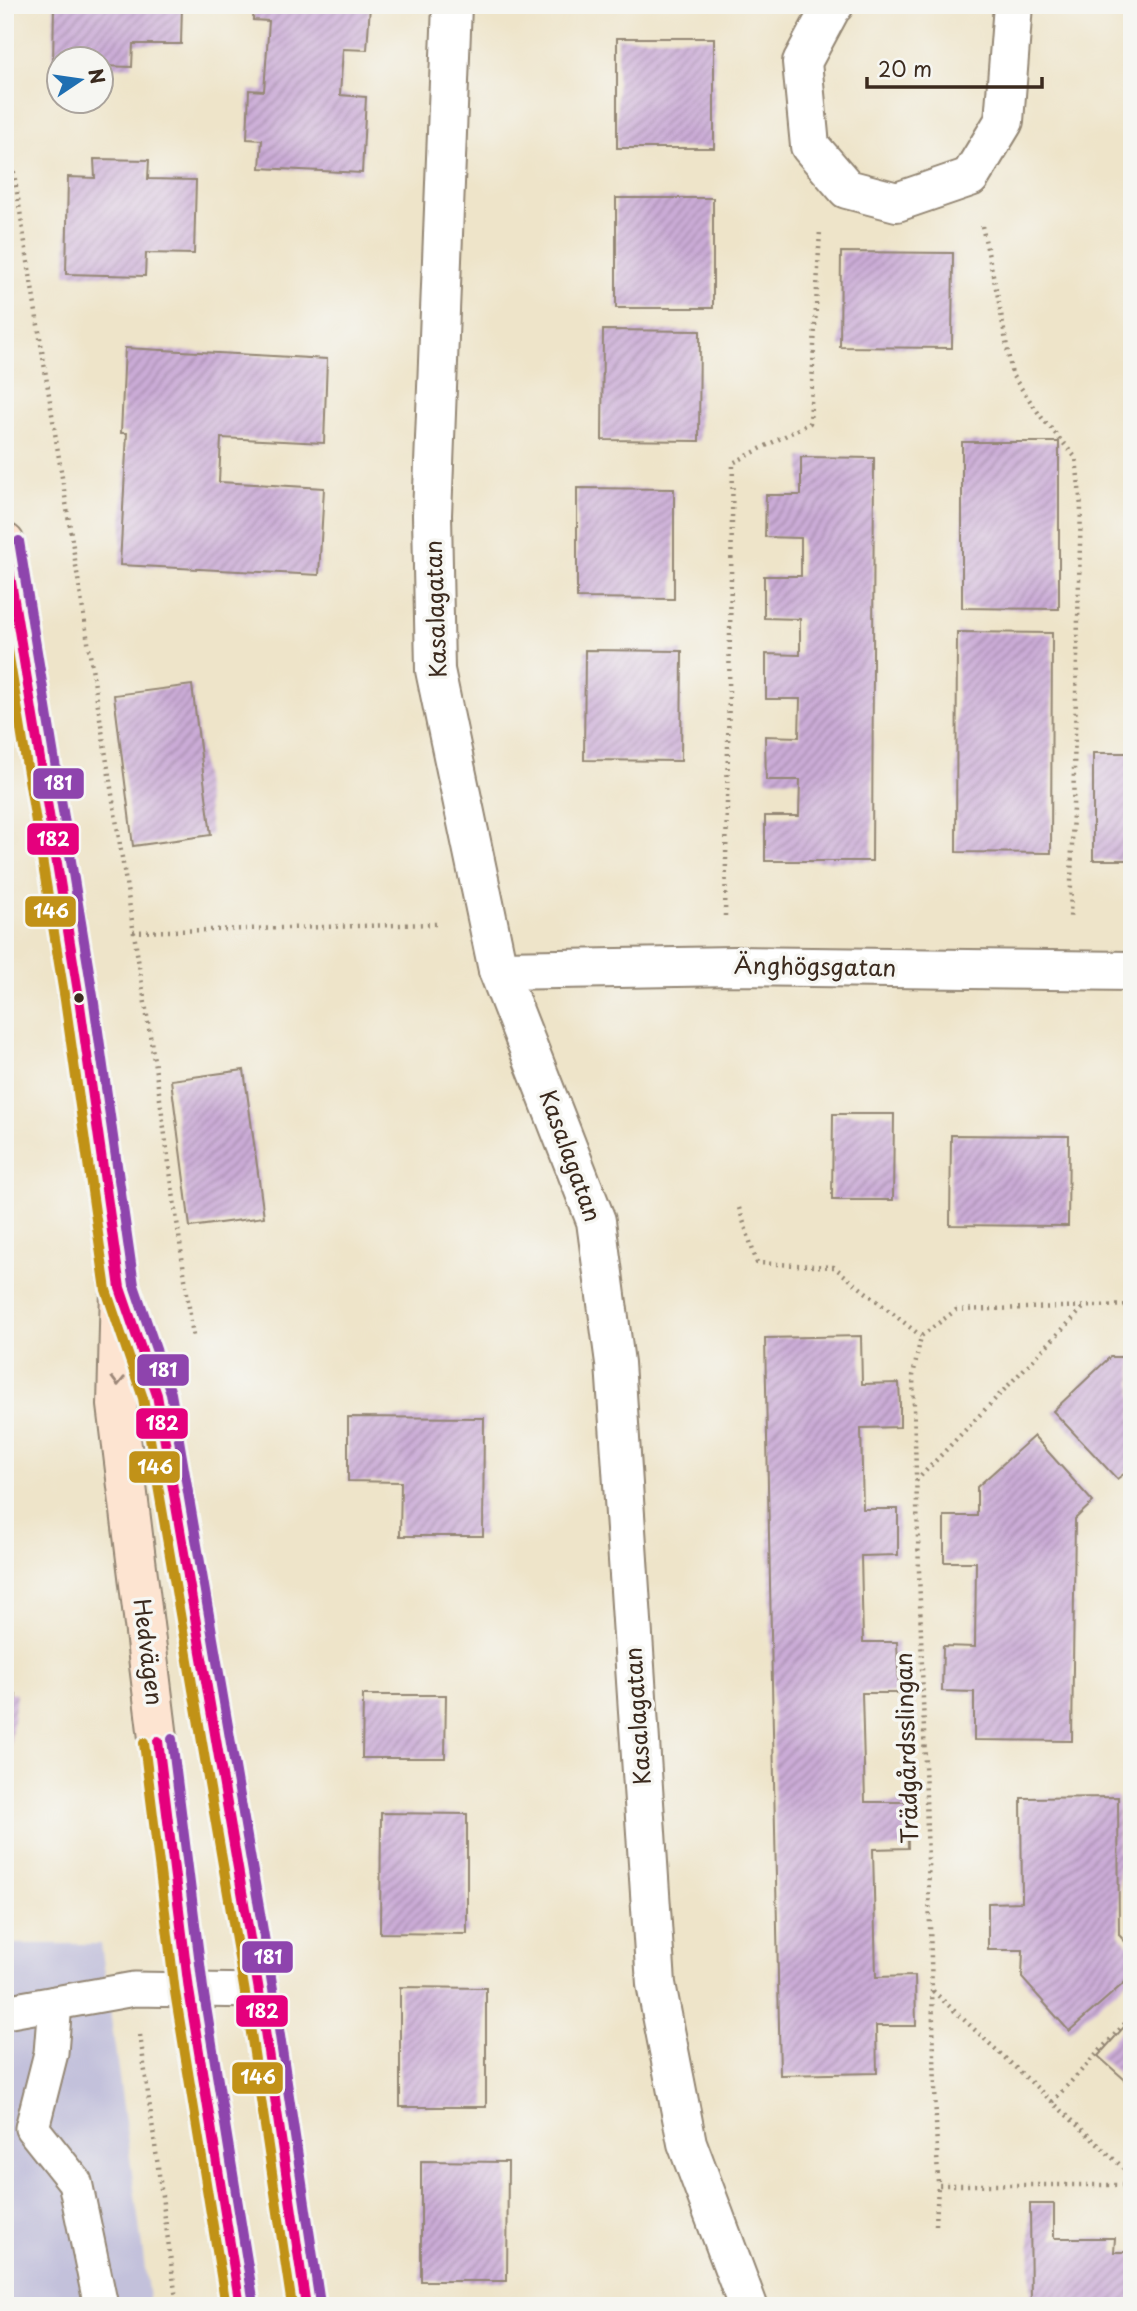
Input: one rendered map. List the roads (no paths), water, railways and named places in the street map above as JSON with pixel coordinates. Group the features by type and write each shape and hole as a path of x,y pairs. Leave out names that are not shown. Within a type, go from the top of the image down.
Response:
{"main road":[{"name":"Hedvägen","path":"5,543 79,998 120,1289 117,1405 189,1990 240,2306"},
{"name":"Hedvägen","path":"120,1289 157,1395 259,1991 306,2306"}],"street":[{"name":"Kasalagatan","path":"452,5 432,515 435,670 498,970 596,1221 615,1363 656,1984 687,2143 748,2306"},
{"path":"834,5 802,62 810,146 847,189 897,202 970,177 1004,121 1013,5"},
{"name":"Änghögsgatan","path":"498,970 734,966 1132,971"}],"lane":[{"path":"5,2012 134,1989 259,1991"},
{"path":"55,2003 51,2053 32,2128 75,2182 101,2306"}]}
